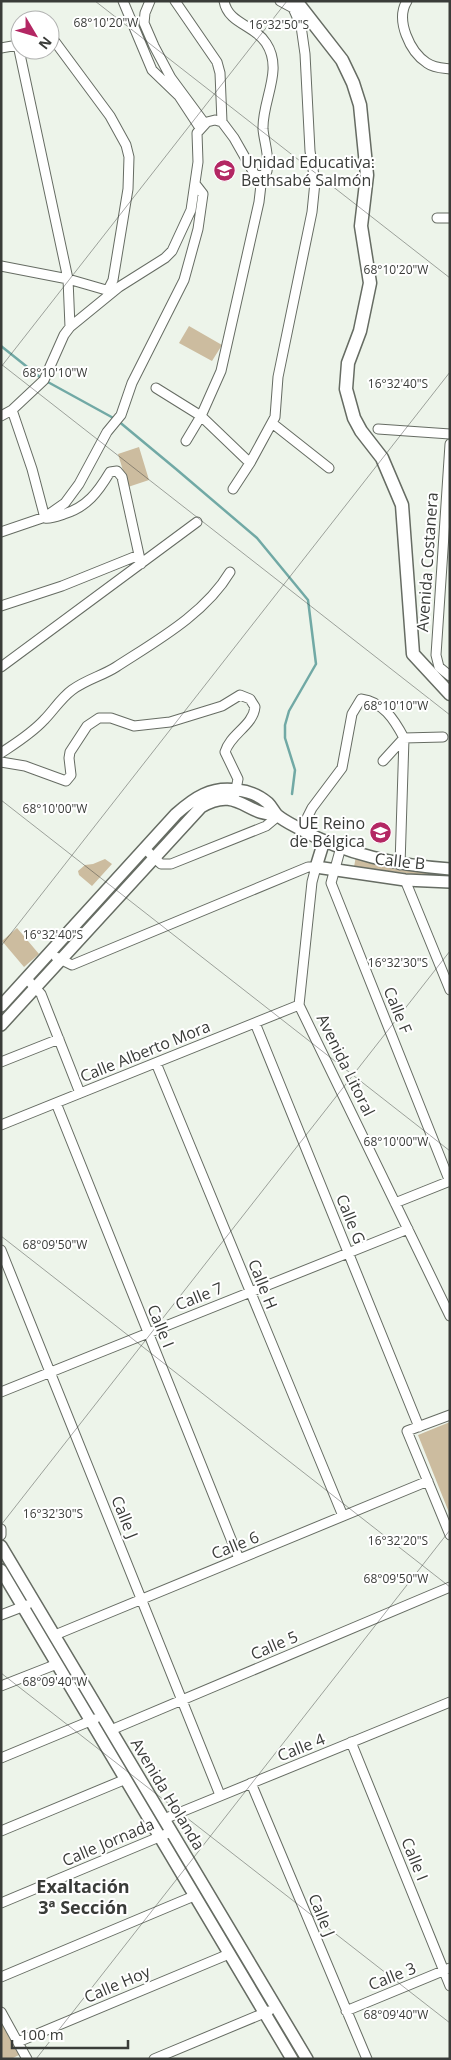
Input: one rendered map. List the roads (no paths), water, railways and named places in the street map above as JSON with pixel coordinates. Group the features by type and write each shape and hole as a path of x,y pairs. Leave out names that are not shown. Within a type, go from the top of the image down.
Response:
{"main road":[{"path":"296,5 342,60 353,82 363,120 367,175 361,226 370,283 360,331 348,364 346,389 354,418 360,431 382,458 402,505 410,646 413,654 450,694"}],"street":[{"path":"123,1 152,70 179,96 202,126"},
{"path":"150,1 145,13 144,23 171,78 202,126"},
{"path":"175,1 217,62 220,74 222,122 234,138 255,175 262,176"},
{"path":"186,440 217,384 230,337 248,242 259,202 262,176 267,168 263,128 273,76 272,56 267,43 260,34 229,15 224,1"},
{"path":"233,489 272,423 277,408 278,377 312,212 315,182 310,151 305,54 301,26 296,5 280,1"},
{"path":"407,1 403,8 404,29 415,50 427,63 450,69"},
{"path":"1,48 18,45 68,279 70,327"},
{"path":"60,48 110,116 126,145 129,157 128,189 111,291"},
{"path":"1,416 12,410 44,380 70,327 111,291 165,258 172,251 188,221 196,185 198,162 197,138 202,126 216,120 222,122"},
{"path":"1,532 45,517 65,503 101,442 121,415 132,383 184,280 202,210 203,194 196,185"},
{"path":"436,218 450,218"},
{"path":"1,266 68,279 111,291"},
{"path":"156,388 201,416 250,463"},
{"path":"12,410 32,469 45,517"},
{"path":"272,423 328,468"},
{"path":"378,429 450,434"},
{"name":"Avenida Costanera","path":"450,444 446,546 436,655 439,666 450,676"},
{"path":"45,517 53,518 84,506 93,498 110,472 117,471 122,477 141,564"},
{"path":"1,667 198,522"},
{"path":"1,606 52,589 139,554"},
{"path":"1,753 27,736 70,692 88,679 115,668 132,654 155,642 187,617 224,583 230,572"},
{"path":"1,762 26,766 66,780 71,775 69,758 74,746 87,726 99,718 111,718 134,726 170,722 222,706 240,695 250,699 255,707 252,718 232,738 225,752 238,779 235,794"},
{"path":"301,830 312,808 342,768 352,714 361,699 377,704 385,709 394,720 404,738 400,865"},
{"path":"383,761 404,738 443,737"},
{"path":"1,1006 144,848 192,800 212,790 235,794"},
{"path":"1,1025 62,961 201,807 235,794"},
{"name":"Calle B","path":"235,794 256,796 269,804 277,815 301,830 341,848 400,865 450,870"},
{"path":"144,848 162,864 172,864 266,826 277,815"},
{"name":"Avenida Litoral","path":"324,840 311,892 299,1005 450,1316"},
{"name":"Calle F","path":"341,848 331,883 450,1181"},
{"path":"51,952 62,961 72,965 308,868 316,867"},
{"name":"Calle B","path":"316,867 405,880 450,882"},
{"path":"405,880 450,990"},
{"path":"27,979 36,988 59,1039 80,1093"},
{"name":"Calle Alberto Mora","path":"1,1125 299,1005"},
{"name":"Calle G","path":"255,1023 418,1427"},
{"path":"1,1062 59,1039"},
{"name":"Calle H","path":"156,1063 343,1516"},
{"name":"Calle I","path":"56,1103 239,1559"},
{"path":"395,1204 450,1181"},
{"name":"Calle 7","path":"1,1392 408,1229"},
{"name":"Calle J","path":"1,1250 220,1795"},
{"path":"450,1415 407,1431 450,1535"},
{"name":"Calle 6","path":"55,1636 428,1481"},
{"path":"1,1529 1,1535"},
{"name":"Avenida Holanda","path":"1,1546 55,1636 126,1779 194,1896 229,1954 307,2059"},
{"name":"Avenida Holanda","path":"1,1570 57,1664 97,1718 111,1730 164,1818 271,2010 292,2059"},
{"name":"Calle 5","path":"111,1730 450,1587"},
{"path":"1,1615 34,1602"},
{"path":"1,1686 57,1664"},
{"name":"Calle 4","path":"164,1818 449,1703"},
{"path":"1,1758 97,1718"},
{"name":"Calle I","path":"352,1742 447,1969 450,1986"},
{"path":"1,1831 126,1779"},
{"name":"Calle J","path":"251,1783 367,2059"},
{"name":"Calle Jornada","path":"1,1903 171,1832"},
{"path":"1,1977 194,1896"},
{"name":"Calle Hoy","path":"18,2042 229,1954"},
{"name":"Calle 3","path":"346,2011 447,1969"},
{"path":"154,2059 271,2010"},
{"path":"1,2012 27,2059"}],"waterway":[{"path":"1,346 41,378"},
{"path":"46,381 117,420 176,469 257,538 308,600 316,664 289,711 285,725 285,738 295,770 292,794"}],"place":[{"name":"Unidad Educativa: Bethsabé Salmón","path":"225,171"},
{"name":"UE Reino de Bélgica","path":"381,832"}],"district":[{"name":"Exaltación 3ª Sección","path":"83,1897"}]}
